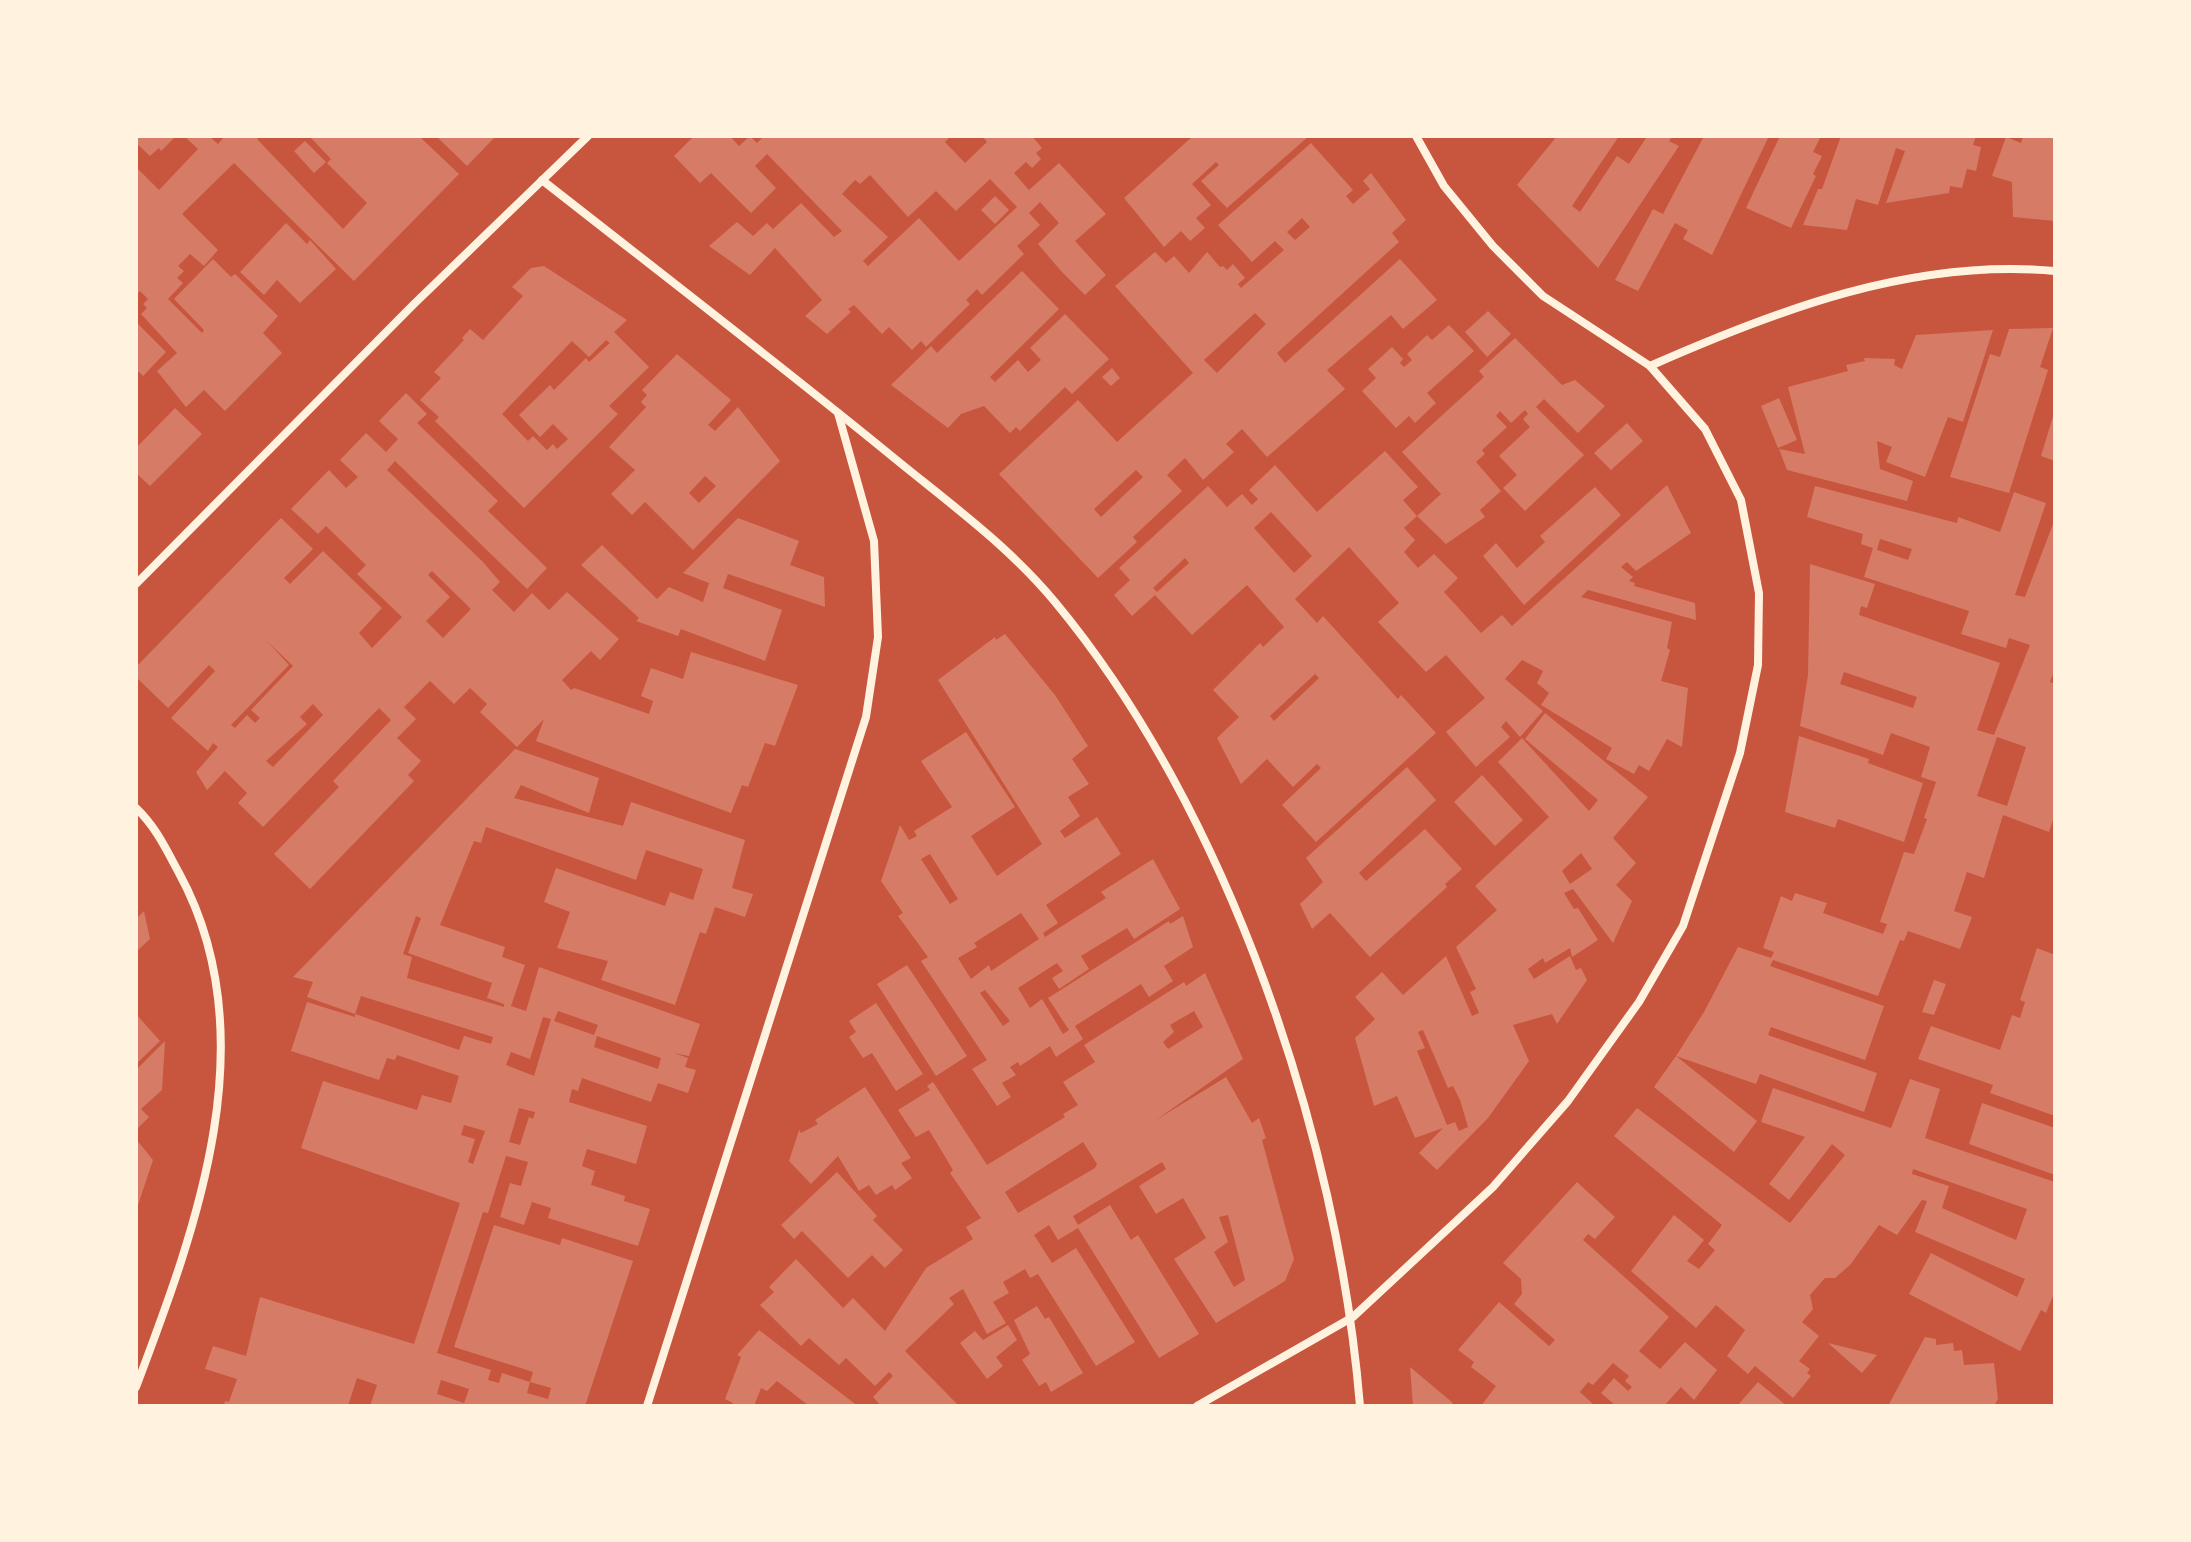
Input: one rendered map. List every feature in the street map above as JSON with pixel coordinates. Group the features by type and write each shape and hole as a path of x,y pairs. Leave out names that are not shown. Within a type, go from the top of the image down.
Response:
{"street":[{"path":"136,584 588,136"},
{"path":"1197,1406 1353,1317 1493,1187 1568,1101 1639,1002 1683,926 1740,753 1758,665 1759,593 1741,500 1705,429 1650,366 1543,296 1493,246 1444,186 1416,136"},
{"path":"542,180 838,412 999,545 1054,601 1170,770 1229,890 1299,1090 1353,1317 1360,1406"},
{"path":"1650,366 1735,328 1892,279 1943,272 2055,271"},
{"path":"647,1406 866,717 878,637 874,541 838,412"},
{"path":"136,808 152,823 195,902 219,983 221,1046 218,1120 200,1194 170,1297 136,1387"}],"building":[{"path":"136,136 176,136 161,151 159,148 150,156 136,143"},
{"path":"184,136 209,136 218,144 225,136 260,136 257,139 343,229 367,203 327,163 331,159 311,138 313,136 419,136 459,174 354,281 234,163 182,214 218,250 204,266 190,254 178,266 184,271 177,278 183,283 168,299 202,333 204,330 174,299 213,259 231,277 235,274 278,316 263,333 282,353 225,411 204,390 186,407 157,371 177,353 141,314 147,308 143,304 148,299 140,291 136,295 136,167 159,190 198,149"},
{"path":"436,136 496,136 467,166"},
{"path":"694,136 730,136 739,146 750,136 757,143 764,136 951,136 945,142 965,163 987,142 982,136 1032,136 1042,148 1036,153 1041,159 1032,168 1026,162 1014,173 1029,190 1059,163 1106,214 1075,241 1106,275 1085,295 1061,271 1038,244 1059,223 1040,202 1029,213 1040,225 1017,246 1024,254 982,295 977,289 966,300 970,304 926,347 921,341 912,350 889,327 882,334 854,305 848,309 851,312 827,334 805,316 822,300 775,248 750,275 709,246 737,222 753,236 767,223 773,229 801,203 834,237 842,231 767,154 755,166 776,188 751,213 711,173 700,183 674,156","holes":["870,175 908,217 936,191 956,211 990,179 1017,207 959,261 919,218 868,266 863,261 888,237 842,194 855,180 860,184"]},
{"path":"1193,136 1309,136 1227,208 1201,181 1219,165 1216,162 1192,184 1211,205 1196,218 1205,228 1190,241 1181,231 1164,247 1124,198"},
{"path":"1557,136 1619,136 1572,206 1580,212 1617,156 1629,164 1646,138 1642,136 1673,136 1669,141 1679,146 1598,268 1517,185"},
{"path":"1704,136 1769,136 1712,255 1683,239 1688,230 1675,223 1638,291 1615,280 1653,209 1663,214"},
{"path":"1780,136 1821,136 1813,152 1822,156 1813,174 1816,176 1791,228 1746,208"},
{"path":"1841,136 1976,136 1973,145 1981,147 1976,171 1967,169 1962,188 1950,186 1949,193 1886,203 1905,151 1896,148 1878,205 1856,199 1847,230 1803,225 1818,189 1822,189"},
{"path":"2023,136 2055,136 2055,221 2013,217 2012,182 1992,176 2006,137 2021,143"},
{"path":"305,141 326,162 314,173 294,151"},
{"path":"1311,143 1353,190 1346,196 1353,204 1370,189 1363,181 1371,173 1406,220 1392,233 1399,242 1277,353 1285,363 1400,259 1437,300 1403,329 1391,315 1327,370 1345,389 1267,457 1242,429 1226,444 1234,452 1203,480 1185,458 1167,475 1182,491 1133,537 1137,542 1098,578 999,474 1078,400 1117,442 1193,373 1115,286 1155,252 1166,263 1174,256 1189,273 1207,252 1220,267 1227,270 1233,264 1245,278 1238,284 1241,288 1284,250 1275,241 1252,262 1218,225","holes":["1302,218 1310,227 1295,240 1287,232","1255,313 1266,324 1217,373 1204,360","1136,470 1143,477 1101,517 1094,509"]},
{"path":"995,196 1009,210 995,224 981,210"},
{"path":"286,223 307,244 310,240 336,269 300,303 277,280 264,295 240,272"},
{"path":"544,266 627,320 614,332 649,367 609,406 618,414 524,508 435,421 439,417 420,400 441,378 434,372 464,340 462,338 470,329 483,340 523,296 512,287 531,268","holes":["606,340 610,343 589,362 586,358 554,390 550,385 519,415 540,437 553,424 568,439 557,449 553,444 547,450 533,436 528,441 502,414 572,341 589,357"]},
{"path":"1022,271 1059,309 990,377 995,382 1018,360 1028,372 1041,360 1030,348 1065,314 1109,359 1072,394 1065,387 1020,431 1016,427 1010,433 984,406 961,414 948,428 891,385 931,346 937,353"},
{"path":"1488,311 1511,334 1487,357 1465,332"},
{"path":"136,322 166,352 143,376 136,369"},
{"path":"1449,325 1474,351 1427,393 1436,403 1415,423 1409,416 1396,428 1362,391 1376,378 1368,369 1392,347 1403,359 1400,363 1404,367 1412,360 1407,354 1427,335 1432,340"},
{"path":"2053,328 2040,367 2048,370 2009,493 1950,477 1990,354 2000,357 2009,329"},
{"path":"1993,330 1963,422 1948,417 1925,477 1886,462 1892,447 1877,441 1880,469 1913,481 1907,501 1787,470 1779,449 1805,454 1788,387 1848,371 1846,365 1865,361 1864,358 1895,359 1894,365 1902,369 1916,335"},
{"path":"1515,338 1562,385 1575,380 1605,406 1578,433 1544,399 1536,407 1584,455 1525,511 1503,488 1517,475 1499,456 1530,427 1523,419 1528,414 1525,410 1511,423 1500,411 1496,416 1507,427 1482,450 1485,454 1476,462 1501,491 1480,510 1485,517 1446,544 1417,516 1441,494 1402,452 1484,377 1479,371"},
{"path":"677,354 731,400 708,425 715,431 738,407 780,461 693,550 645,502 632,515 611,494 635,470 609,447 646,407 641,402 647,395 642,390","holes":["705,476 716,486 699,503 689,493"]},
{"path":"1112,368 1120,378 1111,386 1102,377"},
{"path":"406,393 427,414 417,423 498,501 488,511 547,568 527,589 395,461 387,470 483,562 500,582 492,590 514,612 532,593 549,610 567,592 619,639 600,660 591,651 562,680 571,690 574,688 649,714 653,701 641,696 651,668 683,679 691,652 798,685 775,746 765,743 748,787 742,785 731,813 536,741 544,719 517,747 480,712 487,704 470,688 454,704 430,681 404,707 416,719 397,738 421,761 408,775 414,781 310,889 274,854 339,787 333,781 391,720 379,708 263,827 238,803 247,793 225,771 207,790 196,772 218,747 213,743 208,751 171,718 215,671 209,665 168,708 136,677 136,667 281,518 313,549 284,578 290,584 323,551 382,608 359,633 372,648 402,617 357,574 366,565 326,526 318,534 291,509 329,470 346,488 358,477 340,460 366,433 386,452 398,439 379,421","holes":["432,571 471,609 443,638 426,621 450,597 428,575","267,641 293,666 251,710 260,718 255,723 247,715 235,728 231,725 289,665","313,704 323,715 273,767 266,761 307,724 300,717"]},
{"path":"1779,398 1797,440 1778,448 1761,406"},
{"path":"175,408 202,434 150,486 136,473 136,448"},
{"path":"2055,413 2055,461 2041,456"},
{"path":"1627,423 1643,441 1611,470 1594,453"},
{"path":"1385,451 1418,487 1403,500 1417,516 1404,528 1415,540 1404,552 1418,568 1434,554 1458,578 1444,592 1481,633 1502,615 1512,626 1667,485 1691,533 1636,571 1627,562 1621,567 1633,577 1629,581 1635,583 1634,586 1695,603 1696,620 1588,590 1581,597 1672,622 1667,648 1670,650 1661,681 1688,688 1682,747 1667,739 1649,771 1639,765 1634,774 1606,759 1612,748 1541,705 1549,693 1537,683 1543,671 1522,660 1505,679 1543,711 1520,737 1506,721 1501,727 1510,737 1476,767 1446,732 1485,698 1446,655 1426,672 1378,622 1399,603 1349,547 1295,599 1317,623 1323,616 1398,699 1401,695 1436,733 1316,842 1282,805 1321,768 1317,764 1293,787 1267,759 1241,784 1217,738 1239,717 1213,690 1260,643 1263,647 1284,627 1247,585 1192,635 1155,595 1132,616 1114,595 1130,580 1119,568 1208,486 1227,507 1242,494 1252,505 1258,499 1249,490 1275,465 1317,512","holes":["1271,512 1312,556 1294,573 1254,528","1185,558 1189,563 1157,592 1153,588","1315,674 1319,678 1274,721 1270,716"]},
{"path":"1815,486 1957,523 1958,517 2000,532 2014,492 2046,503 2015,595 2025,597 2055,519 2055,669 2050,682 2055,684 2055,814 2049,832 2003,815 1984,878 1967,872 1954,911 1972,917 1960,949 1908,931 1904,941 1900,940 1878,996 1773,960 1770,966 1884,1006 1865,1060 1771,1027 1768,1035 1877,1073 1864,1112 1760,1074 1756,1084 1676,1056 1704,1012 1738,947 1771,958 1774,952 1763,948 1781,896 1792,901 1795,893 1827,903 1823,913 1883,934 1887,924 1880,922 1904,852 1914,854 1927,819 1924,818 1936,782 1921,777 1930,747 1891,733 1883,755 1800,726 1808,675 1810,564 1875,584 1867,608 1861,606 1859,615 2000,663 1977,730 1994,735 2030,645 2009,638 2006,648 1961,634 1969,611 1864,577 1873,548 1861,544 1863,534 1807,517","holes":["1880,539 1912,549 1908,560 1877,550","1844,672 1917,697 1913,708 1840,684","1997,737 2026,747 2007,806 1977,796"]},
{"path":"1595,487 1621,515 1524,605 1483,556 1496,543 1517,568 1545,542 1540,536"},
{"path":"738,518 799,541 790,565 824,577 825,607 728,574 723,588 782,610 765,661 681,629 678,636 636,621 639,618 581,565 602,545 657,599 669,587 703,602 709,583 683,573"},
{"path":"1005,634 1055,695 1088,746 1072,759 1089,784 1068,797 1080,816 1060,831 1065,838 1097,817 1121,854 1046,905 1058,923 1043,933 1045,937 1106,898 1101,892 1153,859 1180,909 1134,939 1127,928 1081,956 1089,969 1059,989 1052,978 1063,971 1057,963 1018,988 1030,1008 1042,999 1063,1034 1069,1030 1048,998 1169,921 1170,924 1183,916 1193,947 1164,966 1173,981 1149,997 1141,984 1075,1026 1083,1039 1056,1057 1050,1046 1020,1066 1018,1062 1010,1067 1016,1075 1002,1083 1011,1097 997,1106 972,1069 987,1060 921,961 928,957 898,916 903,913 881,881 900,825 909,840 917,836 914,831 952,807 921,761 966,732 1015,807 971,836 997,876 1042,844 938,680 995,637 996,640","holes":["930,854 958,899 950,904 921,859","1021,913 1039,939 991,971 989,965 971,979 958,958 977,947 974,943","985,990 1010,1021 1003,1026 980,993"]},
{"path":"1545,713 1648,797 1613,838 1636,863 1616,885 1632,901 1613,943 1573,889 1564,893 1574,909 1578,908 1598,940 1572,957 1570,948 1545,963 1543,958 1528,969 1534,979 1570,956 1576,970 1581,968 1587,980 1557,1024 1552,1014 1513,1025 1529,1061 1488,1118 1437,1170 1419,1153 1443,1128 1415,1138 1397,1096 1374,1106 1355,1038 1375,1019 1355,997 1382,972 1403,995 1446,956 1472,1016 1479,1013 1470,992 1476,989 1456,947 1497,910 1475,886 1549,817 1498,762 1522,738 1589,811 1598,800 1525,739","holes":["1581,853 1592,869 1570,884 1562,871","1423,1030 1448,1088 1453,1086 1460,1100 1468,1127 1459,1131 1455,1122 1447,1125 1417,1051 1425,1048 1418,1032"]},
{"path":"1799,736 1869,759 1868,763 1923,783 1904,842 1838,819 1835,828 1785,812"},
{"path":"515,749 599,778 589,813 521,785 514,798 623,826 631,802 745,840 732,888 753,894 745,917 715,907 706,934 700,932 675,1005 601,980 608,961 557,948 570,912 544,902 556,868 665,906 670,892 693,900 703,869 646,850 636,880 486,827 481,843 474,841 440,925 505,947 502,957 525,965 511,1006 526,1011 539,967 700,1024 689,1056 674,1053 688,1058 685,1067 696,1070 688,1093 658,1083 651,1102 582,1078 578,1091 572,1089 569,1102 647,1126 636,1164 587,1149 582,1166 595,1171 591,1185 625,1196 624,1201 650,1209 638,1246 548,1218 551,1208 532,1202 524,1225 500,1217 510,1183 521,1186 528,1162 506,1156 488,1213 483,1212 437,1353 491,1370 488,1380 499,1383 502,1373 530,1382 533,1372 454,1347 494,1225 560,1245 562,1238 633,1261 585,1406 370,1406 377,1385 357,1378 348,1406 224,1406 225,1401 229,1402 237,1379 205,1369 213,1346 246,1356 260,1297 414,1344 460,1203 301,1148 323,1081 417,1110 422,1095 451,1103 459,1076 397,1055 395,1060 387,1058 379,1080 291,1051 307,1002 355,1017 355,1014 307,997 313,982 293,977","holes":["416,916 421,918 408,953 492,983 487,998 504,1004 504,1007 407,978 412,957 403,954","361,996 493,1037 491,1044 464,1036 459,1050 355,1014","558,1011 598,1025 594,1035 554,1021","543,1017 551,1019 534,1076 506,1065 511,1052 530,1059","597,1036 661,1058 658,1069 594,1047","519,1108 535,1112 533,1119 529,1117 520,1145 509,1142","464,1125 485,1131 473,1164 468,1162 475,1139 461,1135","441,1380 469,1389 464,1403 437,1394","530,1382 551,1388 548,1399 527,1393"]},
{"path":"1407,767 1436,800 1359,873 1366,881 1425,829 1462,869 1445,884 1447,887 1370,957 1330,913 1312,929 1300,904 1323,882 1306,858"},
{"path":"1482,775 1523,820 1495,846 1454,802"},
{"path":"144,911 150,939 136,952 136,919"},
{"path":"2037,948 2055,955 2055,1116 1990,1093 1993,1085 1918,1059 1931,1026 2000,1050 2012,1015 2020,1018 2025,1002 2020,1000"},
{"path":"907,965 967,1056 936,1076 877,984"},
{"path":"1205,973 1243,1059 1156,1120 1226,1077 1252,1123 1259,1118 1294,1259 1285,1281 1216,1323 1174,1259 1206,1238 1183,1198 1156,1214 1139,1186 1166,1169 1162,1162 1073,1216 1078,1225 1110,1205 1131,1240 1138,1235 1199,1334 1159,1358 1078,1228 1058,1240 1049,1225 1034,1235 1052,1263 1076,1248 1135,1342 1096,1366 1038,1274 1030,1278 1025,1269 1003,1282 1009,1293 993,1302 1006,1323 987,1334 963,1289 949,1298 954,1304 905,1351 959,1406 881,1406 873,1397 893,1376 889,1372 875,1386 846,1358 839,1365 809,1338 801,1346 760,1305 774,1292 769,1287 796,1259 843,1308 853,1298 885,1331 926,1268 973,1239 966,1227 981,1218 950,1173 953,1170 929,1130 916,1137 898,1110 930,1090 927,1086 933,1082 987,1165 1065,1117 1063,1114 1078,1105 1063,1082 1095,1062 1084,1045 1184,982 1186,986","holes":["1194,1011 1203,1027 1168,1049 1163,1042 1174,1032 1170,1025","1083,1142 1097,1164 1018,1213 1005,1192","1228,1215 1245,1280 1234,1287 1214,1252 1228,1242 1219,1217"]},
{"path":"1934,980 1946,984 1934,1015 1922,1012"},
{"path":"876,1003 923,1074 896,1091 872,1053 863,1058 849,1037 856,1032 849,1021"},
{"path":"136,1014 160,1041 136,1064"},
{"path":"165,1041 162,1090 141,1109 149,1117 136,1130 136,1070"},
{"path":"1676,1056 1757,1121 1734,1152 1654,1087"},
{"path":"1910,1079 1940,1089 1925,1138 2055,1182 2055,1291 2046,1313 2041,1310 2020,1351 1909,1294 1931,1253 2017,1297 2025,1279 1915,1232 1927,1201 1922,1200 1897,1235 1879,1225 1850,1265 1835,1278 1825,1278 1810,1295 1813,1309 1802,1322 1819,1336 1799,1361 1810,1369 1807,1373 1811,1376 1793,1398 1755,1366 1748,1374 1727,1356 1745,1330 1716,1305 1696,1328 1631,1271 1674,1215 1704,1240 1687,1261 1699,1269 1715,1250 1708,1244 1722,1225 1614,1136 1637,1108 1790,1223 1845,1155 1832,1144 1789,1200 1769,1184 1805,1137 1761,1122 1773,1088 1891,1128","holes":["1913,1169 2027,1209 2016,1240 1942,1208 1949,1186 1912,1174"]},
{"path":"865,1087 911,1158 901,1163 912,1178 895,1190 892,1185 876,1195 869,1185 859,1191 838,1156 811,1184 789,1161 799,1130 801,1133 818,1124 815,1120"},
{"path":"1982,1103 2055,1128 2055,1175 1969,1144"},
{"path":"136,1139 153,1160 137,1208 136,1208"},
{"path":"837,1172 877,1216 873,1220 903,1250 885,1268 872,1255 848,1278 802,1231 794,1239 781,1225"},
{"path":"1577,1182 1615,1217 1595,1239 1588,1234 1583,1240 1669,1317 1639,1351 1660,1369 1685,1342 1717,1370 1694,1400 1681,1387 1664,1406 1616,1406 1601,1393 1614,1378 1628,1391 1632,1387 1625,1381 1629,1376 1613,1363 1593,1385 1588,1382 1580,1392 1595,1406 1481,1406 1496,1386 1471,1367 1474,1362 1458,1350 1499,1302 1549,1346 1555,1340 1514,1304 1522,1294 1521,1279 1503,1263"},
{"path":"1037,1306 1045,1319 1049,1317 1083,1373 1051,1392 1046,1382 1039,1386 1022,1360 1030,1354 1014,1320"},
{"path":"1008,1325 1017,1340 996,1357 1003,1366 987,1379 960,1343 975,1331 983,1340"},
{"path":"759,1330 858,1406 809,1406 777,1381 767,1391 761,1388 754,1406 732,1406 733,1403 725,1399 741,1357 737,1355"},
{"path":"1925,1337 1936,1339 1936,1345 1953,1343 1954,1351 1962,1350 1964,1365 1994,1363 1998,1399 1994,1406 1888,1406"},
{"path":"1828,1343 1877,1355 1862,1373"},
{"path":"1410,1367 1453,1403 1450,1406 1413,1406"},
{"path":"1758,1382 1787,1406 1737,1406"}]}
